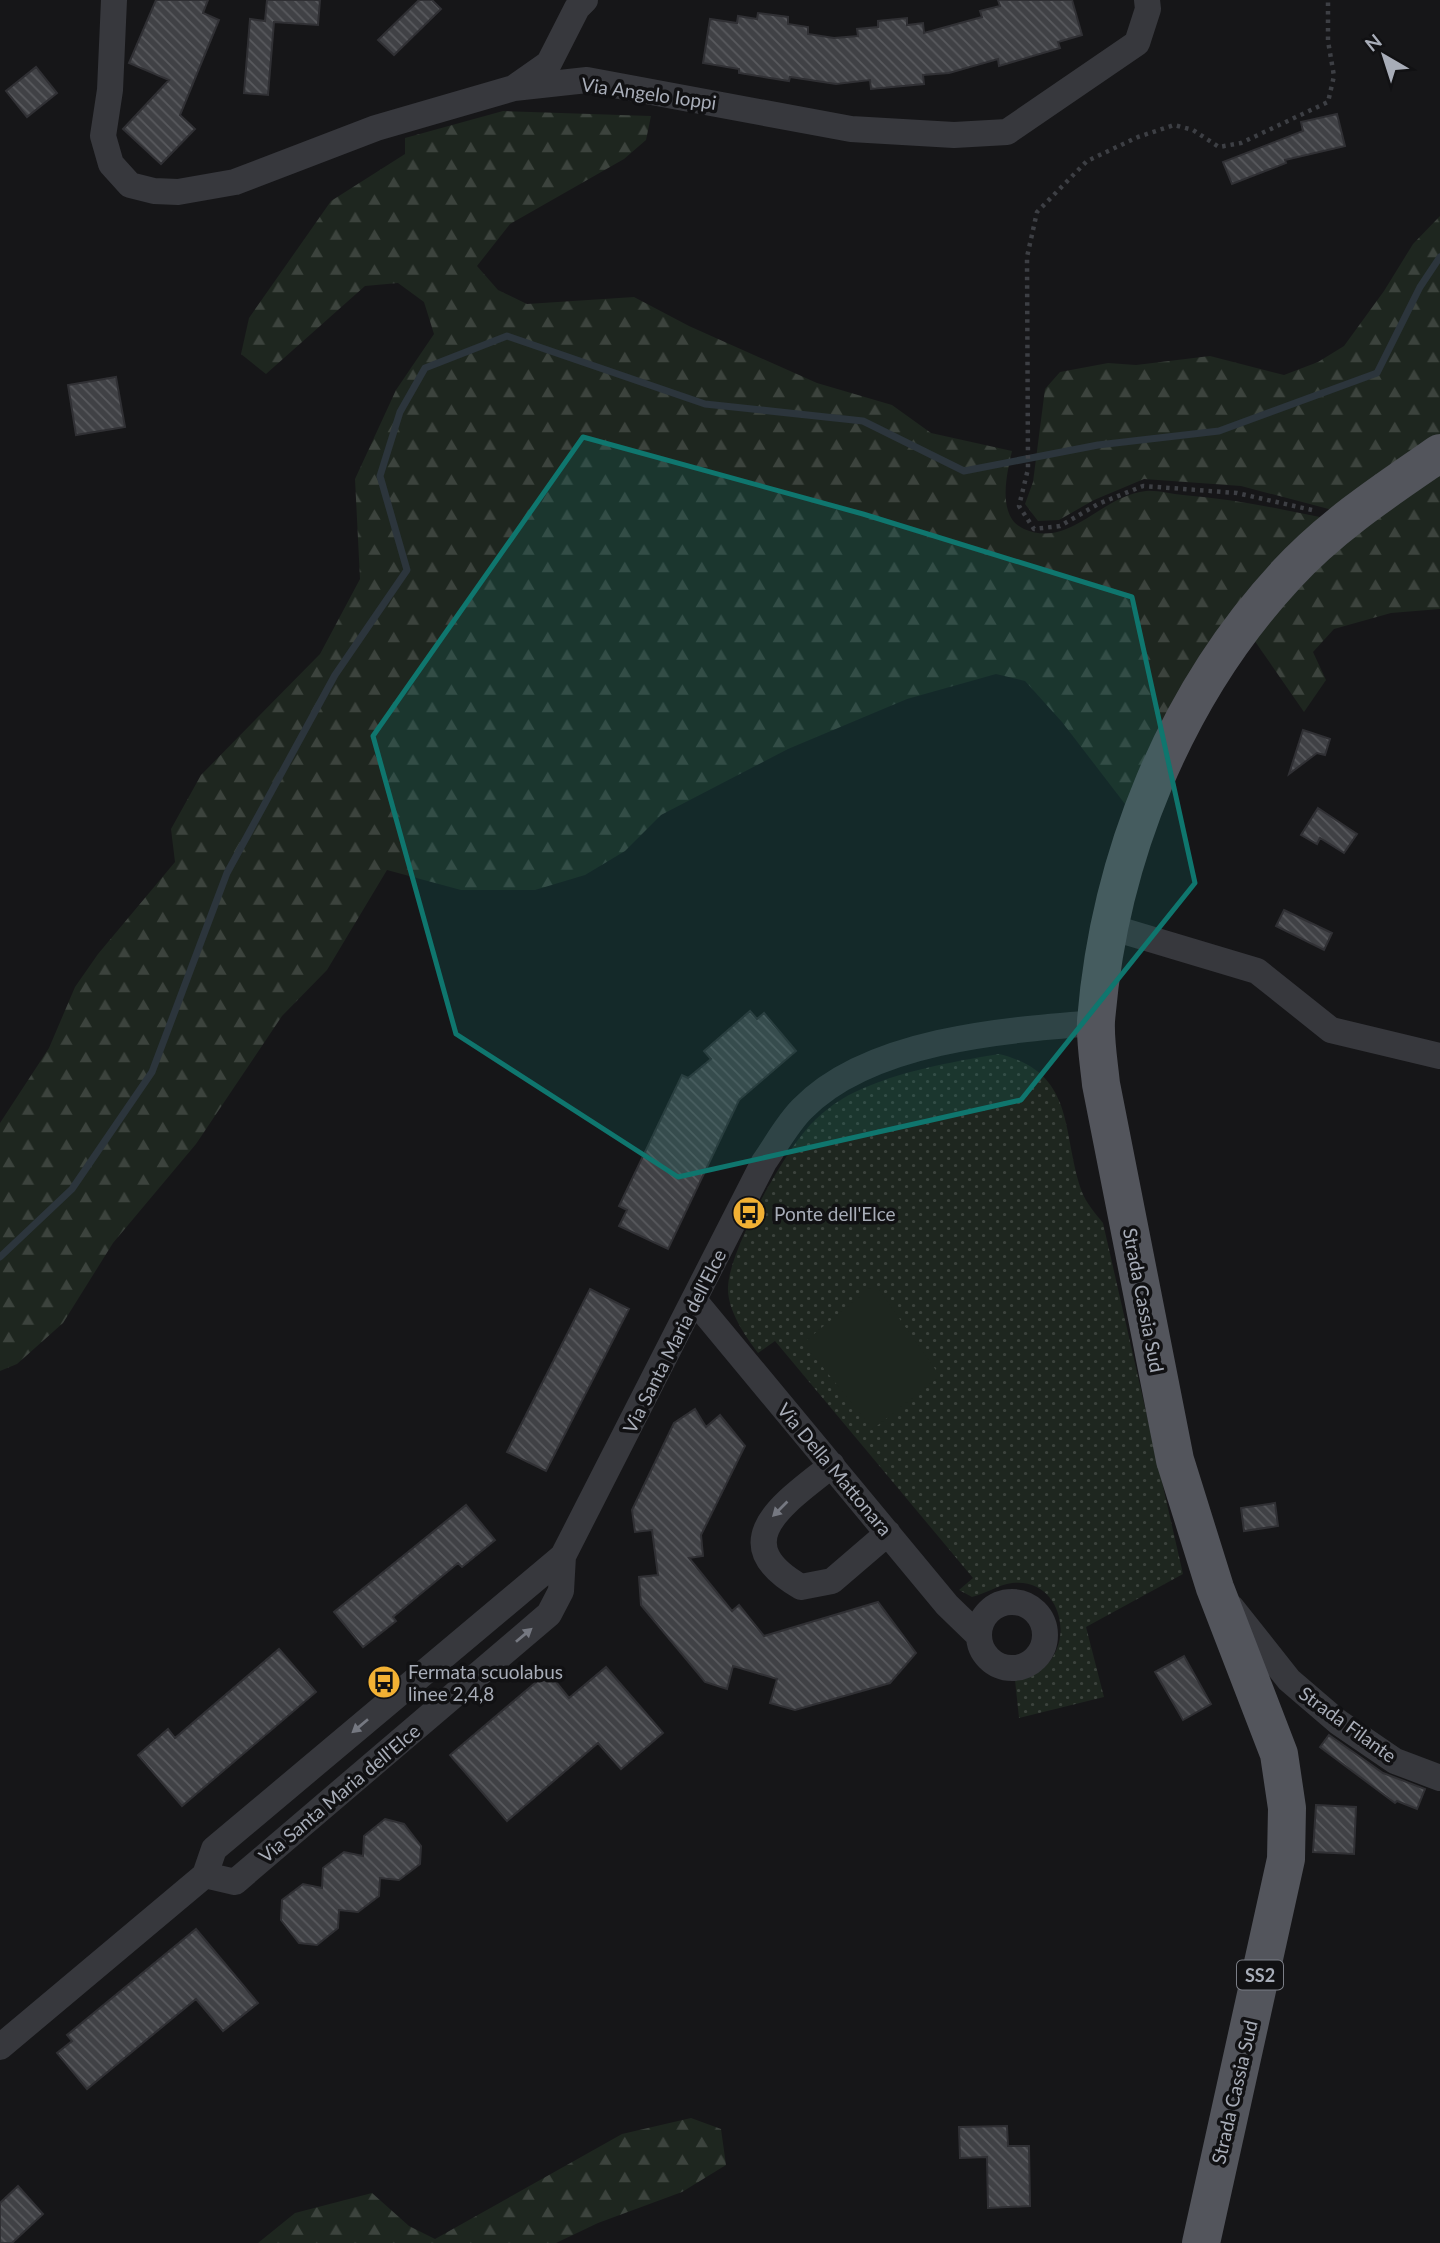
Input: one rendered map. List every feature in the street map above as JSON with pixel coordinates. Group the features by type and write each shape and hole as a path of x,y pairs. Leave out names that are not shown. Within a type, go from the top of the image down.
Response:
{"main road":[{"name":"Strada Cassia Sud","path":"1201,2243 1286,1860 1287,1808 1279,1755 1215,1588 1175,1460 1101,1084 1096,1023 1110,927 1126,855 1143,811 1200,688 1244,625 1287,574 1347,518 1440,453"}],"street":[{"name":"Via Angelo Ioppi","path":"114,0 110,90 103,136 111,164 130,185 154,191 178,192 235,182 376,128 513,88 587,80 851,129 954,135 1007,132 1137,43 1148,9 1147,0"},
{"path":"513,88 549,63 577,8 585,0"},
{"path":"1110,927 1257,971 1331,1030 1440,1056"},
{"name":"Via Santa Maria dell'Elce","path":"0,2047 205,1875 214,1849 563,1556 764,1161 802,1109 849,1074 911,1051 1021,1029 1096,1023"},
{"name":"Via Della Mattonara","path":"694,1300 947,1605 979,1636"},
{"path":"832,1465 774,1513 764,1538 764,1551 783,1577 801,1587 832,1581 888,1533"},
{"name":"Via Santa Maria dell'Elce","path":"205,1875 235,1882 549,1614 561,1591 563,1556"},
{"name":"Strada Filante","path":"1215,1588 1289,1680 1338,1722 1395,1761 1440,1778"}],"path":[{"path":"1328,0 1328,41 1334,76 1328,102 1241,143 1219,147 1193,130 1174,124 1138,137 1087,161 1037,212 1027,257 1028,469 1019,506 1034,528 1060,526 1098,504 1143,486 1237,493 1347,518"}],"highlighted area":[{"path":"583,437 863,514 1132,597 1195,883 1021,1100 678,1177 456,1034 373,736"}],"green space":[{"path":"503,111 651,116 646,140 624,159 510,224 477,266 498,290 527,304 634,297 689,326 817,383 892,405 931,433 1012,451 1006,482 1007,505 1015,523 1024,529 1041,533 1056,532 1071,527 1129,495 1146,491 1239,502 1330,519 1191,683 1125,804 1062,722 1025,681 996,674 907,699 788,749 661,815 625,851 585,875 535,890 461,890 387,870 327,970 282,1016 196,1144 113,1243 63,1323 17,1364 0,1371 0,1123 49,1048 75,987 98,954 175,862 171,829 201,775 320,654 360,579 355,479 396,390 434,334 424,302 398,283 365,286 266,374 241,354 249,318 331,201 405,154 405,138"},
{"path":"1440,216 1440,441 1340,512 1241,486 1144,479 1094,500 1059,520 1038,521 1025,504 1033,482 1045,389 1060,372 1108,363 1136,365 1210,356 1284,375 1318,362 1344,346 1384,291 1413,244"},
{"path":"1440,470 1440,609 1391,613 1334,629 1313,652 1326,680 1304,712 1252,637 1355,529"},
{"path":"999,1054 1024,1063 1042,1075 1054,1090 1062,1108 1082,1192 1103,1223 1183,1574 1086,1627 1104,1697 1019,1718 1015,1680 1036,1673 1051,1660 1059,1643 1060,1625 1056,1608 1046,1594 1032,1585 1007,1584 972,1597 959,1590 973,1578 775,1341 758,1353 734,1314 728,1296 731,1271 746,1229 770,1183 795,1144 822,1114 848,1096 889,1078"},
{"path":"875,1284 940,1376 873,1429 803,1343"},
{"path":"691,2118 721,2129 726,2165 682,2192 598,2223 556,2243 258,2243 295,2213 372,2193 409,2226 435,2239 622,2134"}],"building":[{"path":"156,0 208,0 203,13 219,20 180,115 195,129 161,164 123,129 169,80 129,63"},
{"path":"267,0 320,0 318,25 274,22 268,95 244,93 250,19 265,21"},
{"path":"419,0 432,0 441,9 394,55 378,40"},
{"path":"998,0 1072,0 1082,35 1058,42 1060,48 999,66 998,59 949,73 923,75 924,84 871,89 870,80 836,84 790,77 789,81 739,73 739,69 703,63 710,19 737,23 738,16 757,19 758,13 788,17 788,24 808,27 808,34 834,38 858,36 857,29 878,27 878,21 907,18 907,25 923,23 924,33 982,17 980,11 1000,6"},
{"path":"36,67 57,93 27,117 6,91"},
{"path":"1337,114 1345,146 1285,160 1286,163 1232,184 1223,162 1303,131 1301,122"},
{"path":"116,377 125,427 76,435 68,385"},
{"path":"1303,730 1330,739 1325,755 1317,753 1289,774"},
{"path":"1318,808 1357,834 1344,853 1320,838 1317,844 1301,835"},
{"path":"1284,910 1332,933 1324,950 1276,926"},
{"path":"750,1011 757,1019 764,1013 796,1051 739,1100 668,1249 619,1226 627,1210 619,1206 682,1075 688,1078 711,1059 704,1051"},
{"path":"590,1289 629,1309 546,1471 507,1452"},
{"path":"695,1409 706,1427 720,1415 745,1446 701,1535 703,1556 689,1558 732,1611 739,1605 764,1636 878,1602 916,1653 890,1683 795,1710 770,1703 777,1679 733,1666 727,1689 705,1682 641,1605 639,1577 658,1575 652,1530 635,1532 632,1510 674,1423"},
{"path":"1275,1503 1278,1526 1244,1531 1241,1508"},
{"path":"466,1505 495,1540 462,1567 458,1563 393,1617 396,1621 363,1647 334,1612"},
{"path":"279,1649 316,1692 182,1806 138,1755 168,1729 175,1738"},
{"path":"1184,1656 1211,1704 1183,1720 1155,1672"},
{"path":"606,1667 663,1733 621,1769 598,1743 507,1821 450,1755 548,1672 569,1698"},
{"path":"1329,1735 1383,1773 1425,1789 1417,1809 1397,1801 1395,1803 1320,1747"},
{"path":"1316,1805 1356,1807 1354,1854 1313,1852"},
{"path":"385,1819 404,1824 421,1846 420,1864 399,1880 380,1878 379,1896 358,1912 339,1910 338,1928 317,1945 299,1943 281,1920 282,1900 303,1884 322,1888 323,1868 344,1852 363,1856 364,1836"},
{"path":"196,1929 258,2003 223,2031 196,1999 87,2089 57,2053 72,2041 67,2035"},
{"path":"1007,2126 1008,2146 1029,2146 1030,2206 988,2208 987,2157 960,2158 959,2127"},
{"path":"18,2186 43,2214 12,2243 0,2243 0,2203"}],"waterway":[{"path":"0,1257 72,1189 152,1072 227,873 335,675 407,570 380,476 400,412 425,368 507,336 705,404 863,421 964,471 1098,445 1219,431 1377,373 1420,287 1440,257"}],"place":[{"name":"Ponte dell'Elce","path":"749,1213"},
{"name":"Fermata scuolabus linee 2,4,8","path":"384,1682"}]}
